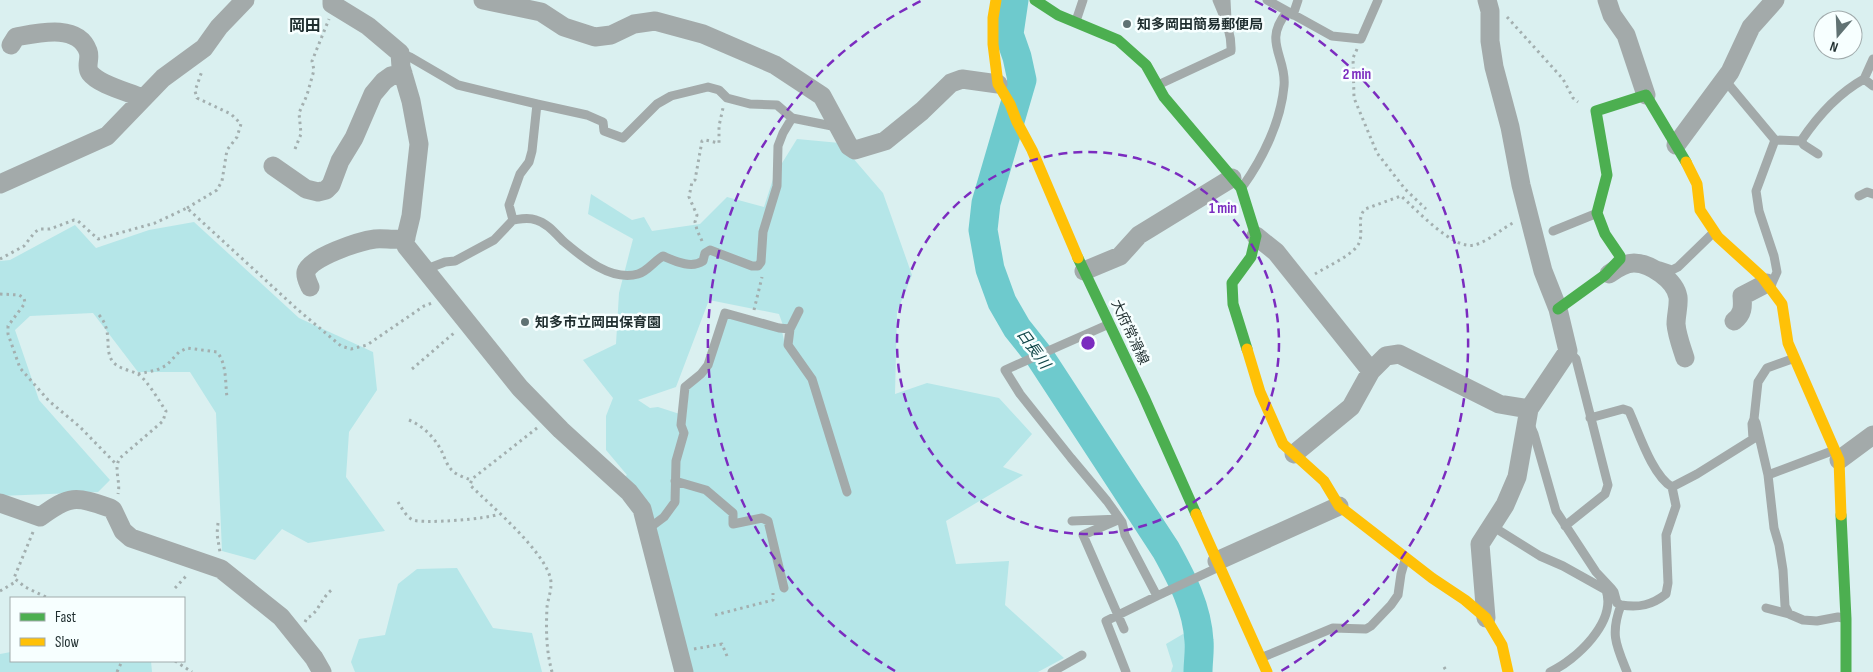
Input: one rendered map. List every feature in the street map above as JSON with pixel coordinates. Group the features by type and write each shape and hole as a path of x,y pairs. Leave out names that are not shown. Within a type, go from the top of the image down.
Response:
{"street":[{"path":"220,0 242,3"},
{"path":"483,0 541,12 564,27 595,37 611,35 634,24 655,21 703,34 775,64 822,96 849,146 855,150 884,141 922,111 951,83 962,79 998,84"},
{"name":"大府常滑線","path":"996,0 993,44 998,84 1010,104 1032,150 1084,272 1267,672"},
{"path":"1035,0 1058,15 1118,40 1146,65 1164,97 1237,183 1256,236 1276,252 1370,371"},
{"path":"1486,618 1480,544 1505,505 1517,476 1528,417 1568,351 1558,309 1543,271 1510,127 1494,67 1490,41 1490,11 1487,0"},
{"path":"1607,0 1612,15 1626,35 1646,95 1697,184 1700,210 1714,232 1768,284 1782,304 1788,343 1837,455 1846,619 1846,672"},
{"path":"1676,145 1730,72 1751,26 1775,0"},
{"path":"0,184 107,136 163,78 204,48 219,27 242,3"},
{"path":"333,3 368,26 400,53 402,73 411,101 419,144 406,246 520,388 629,492 642,509 684,672"},
{"path":"11,45 16,37 62,31 70,34 86,47 89,55 87,66 90,74 142,98"},
{"path":"273,166 306,189 318,192 326,190 330,185 340,160 354,138 373,94 384,81 402,73"},
{"path":"1605,275 1620,259 1620,256 1605,234 1597,213 1607,175 1596,111 1646,95"},
{"path":"1084,272 1120,256 1139,235 1237,183"},
{"path":"1256,236 1251,257 1232,283 1233,304 1260,392 1283,444 1324,481 1339,506 1432,578 1465,600 1486,618 1502,645 1508,672"},
{"path":"310,287 306,280 306,272 310,264 363,241 406,238"},
{"path":"1558,309 1605,275 1621,266 1632,263 1643,264 1674,286 1678,295 1676,326 1685,358"},
{"path":"1734,321 1738,318 1743,307 1742,296 1768,284"},
{"path":"1294,454 1350,407 1370,371 1386,356 1399,354 1528,417"},
{"path":"1837,455 1873,435"},
{"path":"0,503 40,517 59,503 76,498 113,510 123,531 131,538 219,568 281,617 322,672"},
{"path":"1218,564 1339,506"}],"lane":[{"path":"1075,22 1084,0"},
{"path":"1157,86 1231,51 1232,40 1217,0"},
{"path":"1226,0 1228,10 1226,21"},
{"path":"1267,0 1332,36 1361,39 1378,0"},
{"path":"1237,183 1265,150 1285,83 1276,47 1276,31 1281,20 1290,14 1298,0"},
{"path":"400,53 458,85 587,115 604,122 604,131 623,138 657,104 671,96 708,87 718,90 727,98 750,104 777,105 792,118 811,120 826,126 839,126"},
{"path":"1801,141 1815,120 1853,85 1864,79 1873,59"},
{"path":"1724,79 1775,140 1801,141 1818,154"},
{"path":"1864,79 1873,86"},
{"path":"513,220 509,205 520,174 529,162 537,104"},
{"path":"424,270 445,262 454,261 494,240 513,220 528,218 538,220 547,226 574,250 598,267 627,276 646,271 663,256 686,264 697,265 703,261 705,253 710,250 752,266 758,266 761,262 763,232 776,186 778,146 792,118"},
{"path":"1768,284 1773,281 1776,272 1774,256 1759,211 1756,191 1775,140"},
{"path":"1859,196 1867,192 1873,194"},
{"path":"1553,231 1597,213"},
{"path":"1643,264 1646,262 1672,270 1678,267 1714,232"},
{"path":"799,311 790,329 788,345 812,379 847,492"},
{"path":"648,529 664,518 675,502 676,461 684,433 681,425 684,387 701,374 708,365 725,313 779,328 790,329"},
{"path":"1109,324 1005,370 1020,394 1120,519 1125,535 1157,596"},
{"path":"1565,526 1605,494 1608,485 1576,359 1568,351"},
{"path":"1672,487 1754,439 1752,424 1758,382 1767,368 1795,358"},
{"path":"1528,417 1552,500 1565,526 1617,603 1634,607 1645,606 1666,594 1668,583 1666,535 1676,506 1672,487 1654,468 1629,411 1623,409 1590,418"},
{"path":"1754,419 1768,475 1774,528 1783,570 1785,606 1788,614"},
{"path":"1768,475 1837,455"},
{"path":"675,480 706,490 733,513 733,524 762,518 768,522 784,588"},
{"path":"1072,521 1120,519"},
{"path":"1120,519 1083,535 1124,629"},
{"path":"1492,526 1540,556 1608,589"},
{"path":"1260,658 1333,628 1366,629 1371,626 1398,595 1403,563 1407,558"},
{"path":"1126,672 1106,621 1218,564"},
{"path":"1550,672 1563,666 1576,655 1589,642 1601,625 1608,608 1608,589"},
{"path":"1621,605 1614,622 1614,634 1616,646 1627,672"},
{"path":"1766,608 1803,620 1817,621 1838,617 1846,619"},
{"path":"1052,672 1082,656"}],"path":[{"path":"295,149 301,134 299,113 307,95 314,70 312,61 333,3"},
{"path":"1504,13 1563,80 1574,98 1581,105 1596,111"},
{"path":"1361,39 1353,58 1354,98 1377,153 1405,189 1426,209"},
{"path":"0,259 24,246 35,232 40,229 50,229 74,220 78,221 98,239 155,223 187,208 218,190 222,181 227,150 237,138 242,124 231,114 197,98 195,91 203,67"},
{"path":"708,252 697,230 697,216 689,197 692,182 695,180 702,142 705,140 719,143 718,126 727,98"},
{"path":"1301,283 1354,251 1361,236 1360,220 1361,214 1365,209 1402,196 1448,236 1457,243 1466,246 1482,242 1502,228 1529,216"},
{"path":"187,208 297,309 341,346 351,349 367,345 424,306 436,301"},
{"path":"751,320 763,274 759,264"},
{"path":"0,294 19,295 24,298 25,303 8,326 8,334 20,368 49,401 80,427 116,464 119,489 113,510"},
{"path":"99,315 106,323 110,355 114,363 138,374 166,411 163,421 120,458 116,464"},
{"path":"412,369 454,333 458,333"},
{"path":"138,374 157,370 167,365 179,352 187,348 217,352 222,358 224,366 227,397"},
{"path":"550,418 471,480 470,485 537,552 550,572 552,585 548,605 546,638 552,672"},
{"path":"409,420 420,425 433,438 450,468 457,474 471,480"},
{"path":"398,502 408,516 414,520 465,519 499,514"},
{"path":"40,517 14,578 25,587 46,597"},
{"path":"218,523 217,534 221,562 219,568"},
{"path":"0,590 17,580"},
{"path":"715,615 773,600 773,594 776,590 784,588"},
{"path":"298,638 301,635 307,618 312,615 326,594 333,589"},
{"path":"707,646 722,644 727,656"},
{"path":"177,662 192,672"},
{"path":"1444,667 1447,672"}],"shaded area":[{"path":"797,139 840,143 883,193 912,275 897,312 895,394 927,383 999,398 1032,434 1003,467 1023,475 946,521 956,564 1009,561 1005,605 1064,658 1038,672 690,672 623,478 627,475 606,450 606,416 613,398 583,360 616,344 619,293 633,239 588,214 591,194 632,220 644,217 652,231 700,224 727,197 764,207 774,176","holes":["709,300 779,314 795,359 786,350 782,331 727,316 705,377 689,388 686,416 658,407 650,408 638,400 676,387"]},
{"path":"194,222 299,318 373,352 377,390 349,432 346,477 385,531 308,543 282,529 255,560 222,551 216,413 190,372 138,372 93,313 30,316 15,330 39,400 110,480 98,492 0,496 0,261 10,260 75,225 96,248 149,230"},
{"path":"457,568 493,628 532,633 542,672 355,672 351,662 359,639 385,635 398,584 417,569"},
{"path":"1183,634 1195,642 1194,665 1187,672 1171,672 1173,666 1166,644"},
{"path":"10,652 10,662 151,662 152,672 0,672 0,654"}],"waterway":[{"name":"日長川","path":"1014,0 1009,34 1022,80 986,203 983,230 990,269 1002,302 1017,328 1040,357 1166,550 1178,572 1192,605 1198,629 1198,672"}],"traffic: fast":[{"path":"1035,0 1058,15 1118,40 1146,65 1164,97 1241,188 1256,236 1251,257 1232,283 1233,304 1247,349"},
{"path":"1558,309 1605,275 1620,259 1620,256 1605,234 1597,213 1607,175 1596,111 1646,95 1686,162"},
{"path":"1078,258 1144,397 1196,514"},
{"path":"1841,515 1846,619 1846,672"}],"traffic: slow":[{"path":"996,0 993,18 993,44 998,84 1010,104 1032,150 1078,258"},
{"path":"1686,162 1697,184 1700,210 1718,237 1762,277 1782,304 1788,343 1839,460 1841,515"},
{"path":"1247,349 1260,392 1283,444 1324,481 1339,506 1432,578 1465,600 1486,618 1502,645 1508,672"},
{"path":"1196,514 1267,672"}],"place":[{"name":"知多岡田簡易郵便局","path":"1127,24"},
{"name":"知多市立岡田保育園","path":"525,322"}],"district":[{"name":"岡田","path":"305,26"}]}
